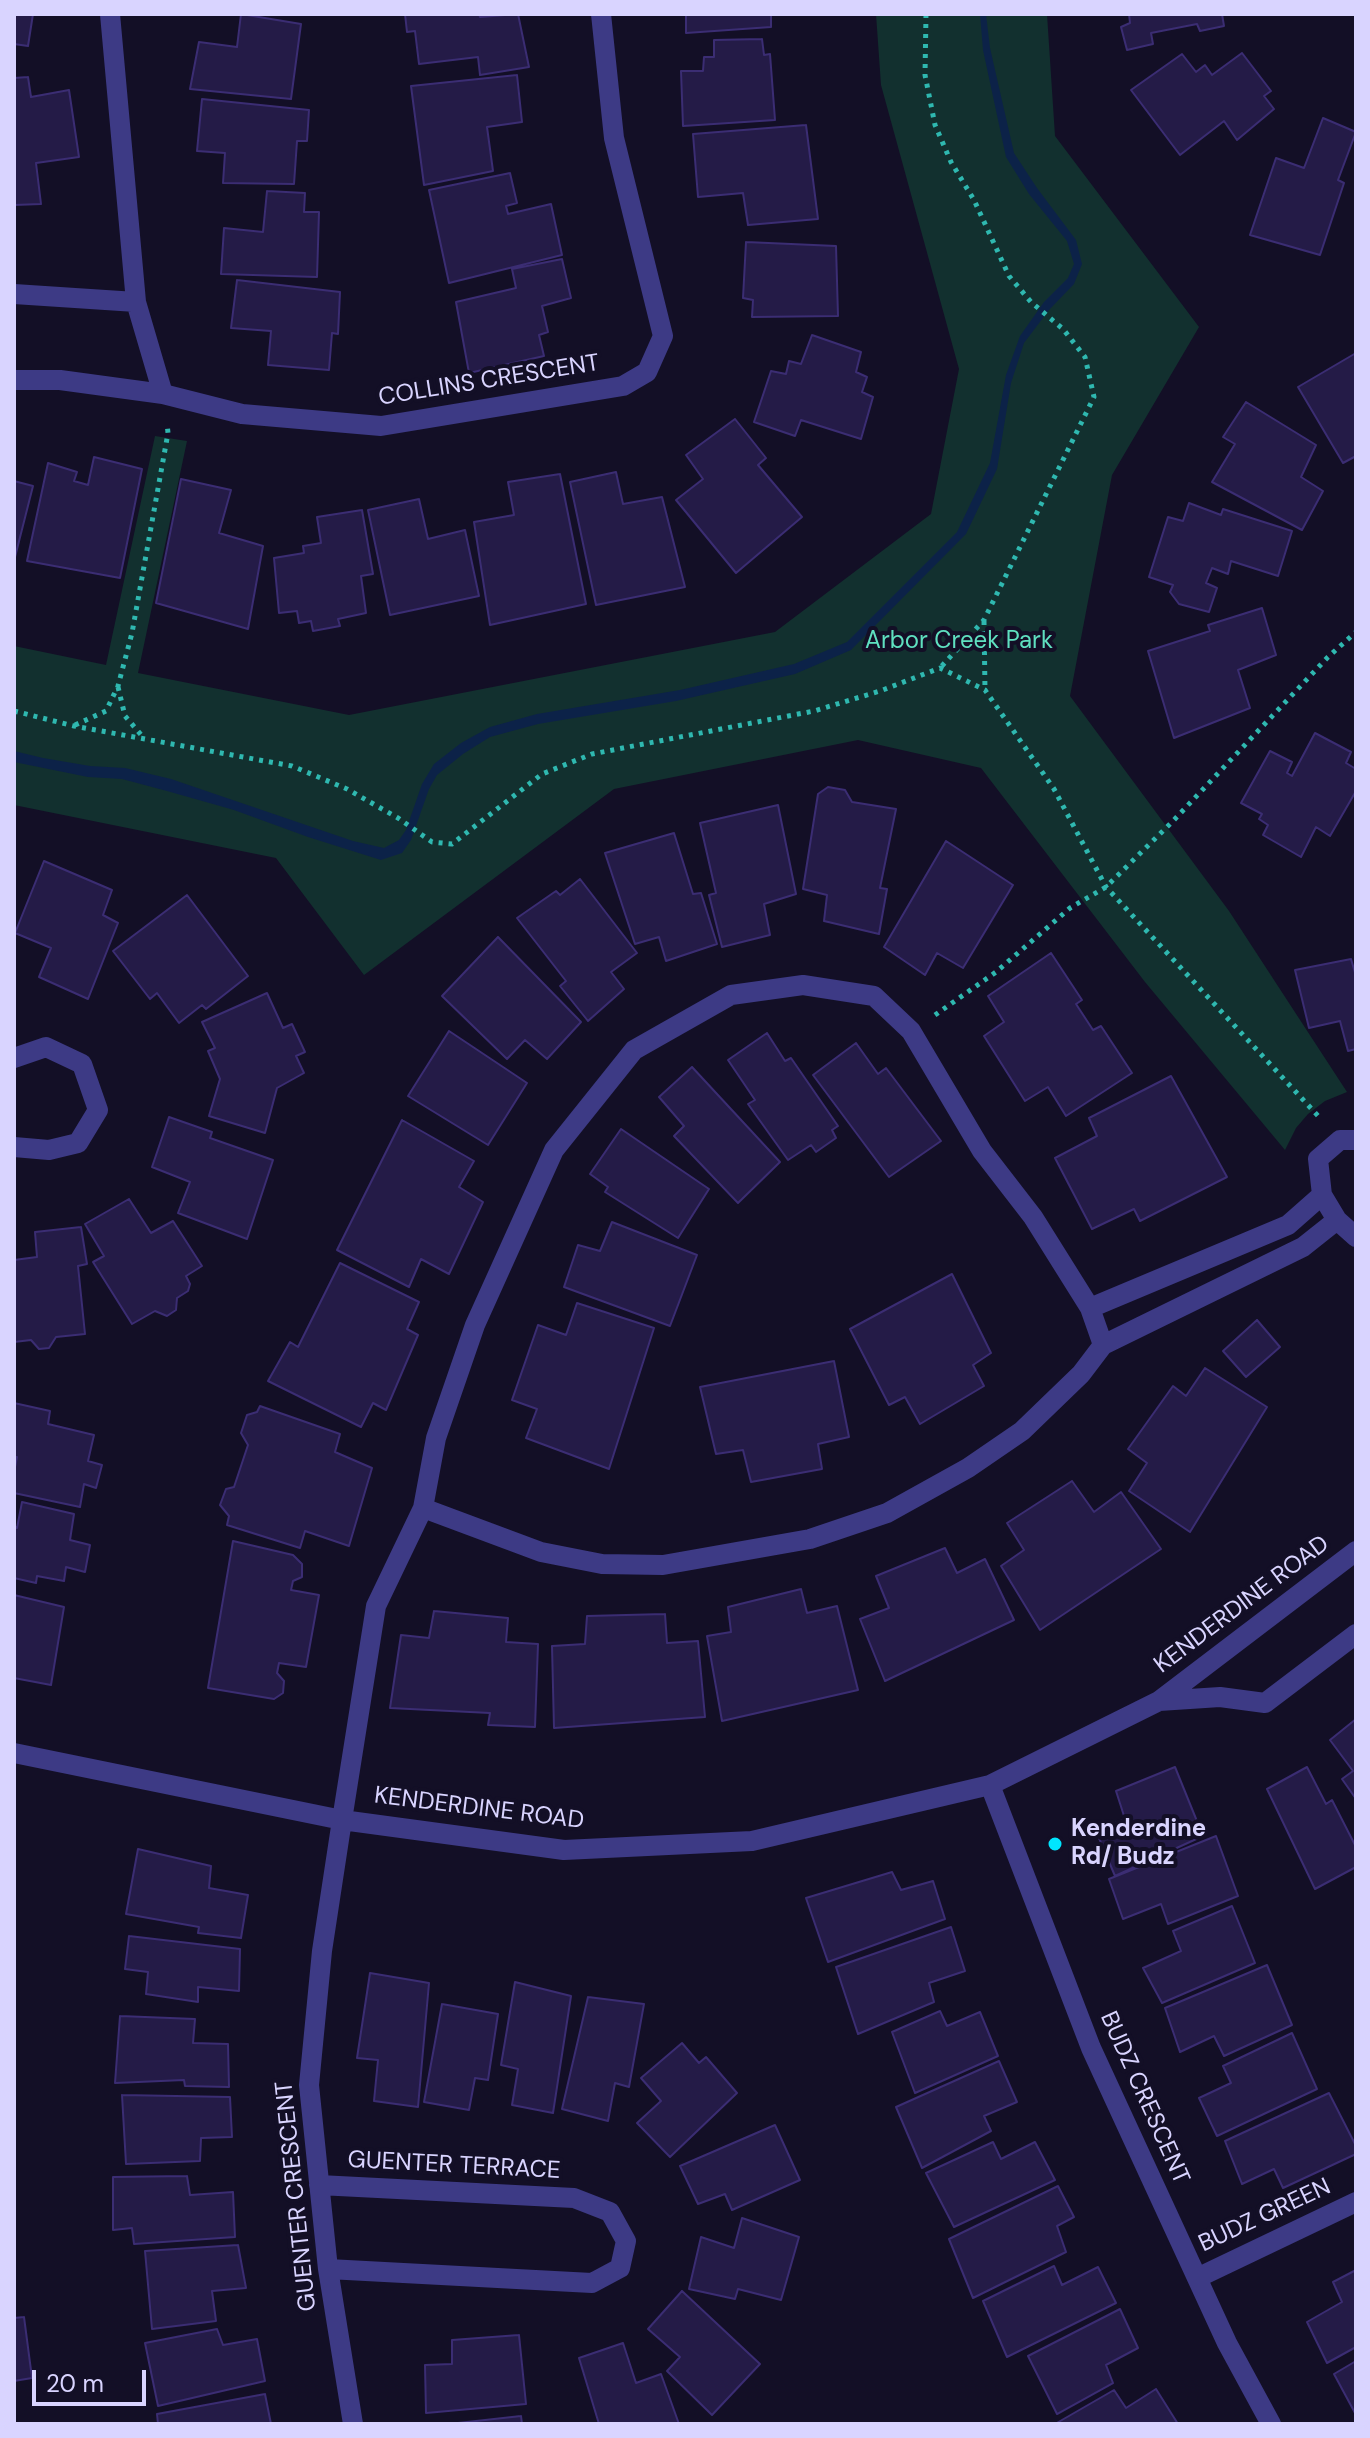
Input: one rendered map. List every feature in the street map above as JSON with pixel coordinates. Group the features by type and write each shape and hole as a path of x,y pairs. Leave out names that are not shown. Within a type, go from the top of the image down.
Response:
{"street":[{"path":"110,14 136,302 163,394"},
{"name":"COLLINS CRESCENT","path":"14,380 60,380 163,394 242,414 381,426 623,386 647,372 663,336 614,138 601,14"},
{"path":"14,294 136,302"},
{"name":"GUENTER CRESCENT","path":"353,2424 328,2269 309,2085 322,1951 342,1820 376,1606 423,1508 436,1438 475,1325 554,1150 634,1050 731,995 803,985 874,996 911,1031 982,1151 1033,1217 1090,1308 1103,1345"},
{"path":"14,1058 46,1047 82,1064 98,1110 78,1143 49,1150 14,1147"},
{"path":"1356,1140 1340,1140 1318,1159 1322,1195 1337,1220 1356,1237"},
{"path":"1090,1308 1288,1225 1322,1195"},
{"path":"423,1508 541,1552 602,1564 663,1565 810,1539 887,1513 968,1468 1022,1431 1081,1374 1103,1345 1303,1247 1337,1220"},
{"name":"KENDERDINE ROAD","path":"14,1753 342,1820 564,1850 752,1841 990,1785 1159,1701 1356,1551"},
{"name":"KENDERDINE ROAD","path":"1159,1701 1220,1697 1265,1703 1356,1634"},
{"name":"BUDZ CRESCENT","path":"990,1785 1091,2048 1227,2343 1271,2424"},
{"name":"GUENTER TERRACE","path":"319,2185 574,2198 610,2212 626,2241 620,2268 592,2283 328,2269"},
{"name":"BUDZ GREEN","path":"1197,2278 1356,2202"}],"path":[{"path":"14,711 74,726 292,766 347,789 432,842 452,844 542,774 592,754 814,711 940,668 984,620 1094,397 1085,357 1063,329 1031,302 1009,276 974,200 951,162 935,125 925,75 926,14"},
{"path":"74,726 106,711 118,686 132,633 168,433"},
{"path":"984,620 985,690"},
{"path":"911,1031 996,972 1070,908 1106,887 1356,632"},
{"path":"940,668 985,690 1054,789 1106,887 1316,1113"},
{"path":"118,686 125,716 144,738"}],"green space":[{"name":"Arbor Creek Park","path":"876,14 1047,14 1055,136 1199,327 1112,475 1070,696 1229,911 1347,1092 1325,1101 1308,1114 1296,1128 1285,1150 1145,982 981,768 858,740 614,789 364,975 276,858 14,805 14,646 106,665 155,436 187,441 138,673 349,715 775,632 931,514 959,369 881,85"}],"water":[{"path":"980,14 986,14 990,48 1014,153 1076,240 1082,264 1074,284 1024,343 1011,383 997,469 966,534 851,650 795,674 676,701 538,724 490,737 437,775 411,840 402,853 381,860 234,810 167,791 122,779 88,777 14,762 14,751 90,766 125,768 171,779 353,841 384,848 399,840 406,830 422,784 434,764 461,743 490,727 537,714 680,690 794,664 847,642 957,532 990,463 1006,375 1020,336 1044,302 1068,278 1074,264 1067,241 1029,194 1006,157 983,50"}],"building":[{"path":"14,14 33,14 28,46 14,44"},
{"path":"241,14 301,24 291,99 190,89 199,42 237,47"},
{"path":"405,14 479,14 480,17 518,14 529,67 480,75 478,57 419,64 415,31 407,32"},
{"path":"686,14 771,14 771,27 686,33"},
{"path":"1129,14 1222,14 1224,26 1200,31 1197,24 1151,33 1153,44 1127,50 1121,27 1130,23"},
{"path":"762,39 764,55 770,54 775,120 683,126 681,71 703,71 704,57 714,57 714,40"},
{"path":"1242,53 1271,91 1264,96 1274,109 1237,140 1224,121 1180,155 1131,90 1182,54 1196,72 1205,65 1212,75"},
{"path":"517,75 522,122 487,127 493,171 424,185 411,86"},
{"path":"28,77 31,97 69,90 79,157 36,163 41,204 14,205 14,78"},
{"path":"202,99 309,110 307,141 297,141 294,184 223,183 225,153 197,151"},
{"path":"1323,118 1356,132 1338,180 1344,183 1320,255 1250,235 1276,158 1304,168"},
{"path":"806,125 818,219 748,225 743,193 698,197 693,134"},
{"path":"510,173 517,203 506,206 508,214 551,204 562,255 449,283 429,190"},
{"path":"267,191 305,193 304,212 319,212 317,277 221,274 224,228 263,232"},
{"path":"746,242 836,246 838,316 752,317 753,300 743,298"},
{"path":"562,259 571,298 542,306 548,332 539,335 544,356 469,373 456,302 516,288 512,269"},
{"path":"237,280 340,292 338,334 332,333 329,370 268,365 271,331 231,328"},
{"path":"812,335 861,352 856,372 867,377 862,392 873,397 861,439 801,420 795,436 754,422 771,371 786,374 789,361 801,364"},
{"path":"1356,353 1356,456 1343,463 1298,387"},
{"path":"1246,402 1316,445 1301,477 1323,491 1302,530 1212,482 1235,444 1223,437"},
{"path":"735,419 766,458 758,465 802,517 736,573 676,500 703,479 686,455"},
{"path":"94,457 142,469 120,578 27,561 48,463 77,472 74,481 88,485"},
{"path":"616,472 623,504 662,497 685,587 596,605 570,482"},
{"path":"560,474 586,604 490,625 474,522 514,515 508,482"},
{"path":"181,479 231,490 219,533 263,546 248,629 156,603"},
{"path":"14,481 33,486 14,561"},
{"path":"419,499 428,539 465,530 479,596 390,615 368,510"},
{"path":"1189,503 1221,515 1223,509 1292,531 1278,576 1231,561 1228,574 1212,568 1206,583 1217,588 1209,612 1179,604 1170,592 1173,585 1149,577 1168,517 1183,521"},
{"path":"362,510 373,574 361,576 366,613 338,619 340,626 313,631 311,621 299,623 297,611 279,613 274,558 304,553 303,546 321,543 317,517"},
{"path":"1262,608 1276,655 1238,670 1250,708 1174,738 1148,651 1210,631 1208,625"},
{"path":"1315,733 1351,752 1346,763 1356,769 1356,791 1330,836 1316,827 1301,857 1263,835 1268,825 1259,819 1262,814 1241,803 1270,751 1292,762 1287,773 1292,776"},
{"path":"828,787 845,790 852,802 896,809 880,888 887,889 879,934 824,921 827,895 803,889 818,794"},
{"path":"778,805 796,894 764,904 770,935 722,947 709,895 716,893 700,823"},
{"path":"674,833 693,894 701,893 717,944 666,961 659,937 635,944 605,853"},
{"path":"946,841 1013,885 963,968 937,953 925,975 884,947"},
{"path":"44,861 112,890 103,915 118,923 88,999 39,977 51,948 15,933"},
{"path":"580,879 637,953 611,972 624,989 588,1021 560,986 566,981 517,918 556,891 560,895"},
{"path":"187,895 248,976 206,1009 202,1005 179,1023 157,993 150,999 113,951"},
{"path":"498,937 581,1022 547,1059 525,1040 507,1059 442,996"},
{"path":"1051,953 1082,1000 1076,1004 1093,1030 1101,1026 1132,1073 1066,1116 1048,1087 1025,1101 984,1036 1004,1022 988,996"},
{"path":"1351,959 1356,976 1356,1049 1348,1051 1340,1021 1309,1028 1295,970"},
{"path":"267,993 283,1028 292,1024 305,1052 296,1056 304,1073 277,1088 265,1133 209,1116 220,1079 208,1051 215,1048 202,1022"},
{"path":"449,1031 527,1083 488,1145 408,1096"},
{"path":"767,1033 785,1061 791,1058 838,1126 832,1130 836,1138 816,1152 811,1145 788,1160 748,1104 755,1100 728,1060"},
{"path":"856,1043 878,1074 886,1068 941,1141 889,1177 813,1075"},
{"path":"692,1067 780,1162 738,1203 674,1136 684,1126 659,1097"},
{"path":"1171,1076 1227,1177 1140,1221 1134,1209 1092,1229 1055,1158 1097,1136 1089,1118"},
{"path":"169,1117 212,1132 210,1138 273,1160 247,1239 178,1213 190,1182 152,1167"},
{"path":"402,1120 474,1161 459,1187 483,1202 449,1274 421,1259 409,1287 337,1250"},
{"path":"621,1129 709,1189 678,1238 605,1192 608,1187 590,1174"},
{"path":"129,1199 151,1233 173,1221 202,1266 186,1276 190,1284 188,1291 177,1298 176,1310 167,1316 155,1311 132,1324 93,1262 104,1256 85,1224"},
{"path":"612,1222 697,1255 670,1326 564,1287 578,1245 600,1251"},
{"path":"81,1227 87,1264 78,1266 85,1334 56,1337 49,1348 39,1349 31,1340 14,1342 14,1260 37,1257 35,1232"},
{"path":"340,1263 419,1302 407,1329 418,1335 386,1410 373,1403 361,1427 268,1381 290,1342 298,1347"},
{"path":"952,1274 991,1353 973,1365 984,1386 920,1424 905,1397 889,1405 850,1329"},
{"path":"577,1303 654,1328 609,1469 526,1438 537,1409 512,1400 538,1325 566,1335"},
{"path":"1257,1320 1280,1347 1246,1377 1223,1351"},
{"path":"834,1361 849,1437 818,1444 822,1469 751,1482 743,1450 716,1454 700,1387"},
{"path":"1205,1368 1267,1407 1190,1532 1129,1491 1147,1463 1128,1449 1173,1386 1186,1396"},
{"path":"14,1403 50,1411 48,1424 94,1435 88,1461 102,1465 96,1488 84,1484 80,1507 14,1493 17,1457 14,1457"},
{"path":"260,1406 340,1434 335,1452 372,1468 349,1546 305,1531 300,1548 227,1525 229,1516 220,1505 226,1489 234,1487 248,1445 241,1433 247,1415 257,1412"},
{"path":"1072,1481 1094,1512 1121,1492 1161,1549 1040,1630 1001,1566 1024,1550 1007,1523"},
{"path":"22,1502 74,1514 70,1540 90,1545 85,1572 66,1567 64,1581 37,1576 36,1583 14,1578 14,1527 17,1528"},
{"path":"233,1541 293,1555 302,1564 302,1577 293,1581 291,1590 319,1595 306,1667 279,1663 277,1673 284,1681 283,1693 274,1699 208,1688"},
{"path":"945,1548 957,1573 985,1559 1014,1620 885,1681 860,1619 889,1608 876,1576"},
{"path":"801,1589 807,1613 837,1606 858,1690 722,1721 707,1636 731,1632 728,1607"},
{"path":"14,1595 64,1607 51,1685 14,1678"},
{"path":"434,1611 508,1618 506,1642 538,1644 535,1727 488,1725 490,1713 390,1708 401,1635 429,1638"},
{"path":"665,1614 667,1643 698,1641 705,1717 554,1728 552,1646 585,1644 587,1616"},
{"path":"1356,1719 1356,1799 1342,1779 1353,1771 1330,1740"},
{"path":"1175,1767 1203,1836 1115,1876 1096,1831 1125,1819 1116,1791"},
{"path":"1307,1767 1326,1804 1332,1800 1356,1847 1356,1867 1315,1889 1267,1789"},
{"path":"1216,1836 1238,1896 1168,1924 1161,1904 1123,1919 1109,1879"},
{"path":"138,1849 211,1866 209,1888 248,1895 241,1938 198,1933 199,1927 126,1914"},
{"path":"892,1872 901,1890 933,1881 945,1919 828,1962 806,1898"},
{"path":"1232,1906 1255,1963 1162,2003 1143,1968 1181,1951 1173,1931"},
{"path":"951,1927 965,1971 929,1983 934,2002 858,2034 836,1967"},
{"path":"129,1936 240,1949 239,1991 198,1987 198,2002 146,1994 148,1972 125,1969"},
{"path":"1267,1965 1292,2025 1224,2056 1214,2036 1180,2052 1165,2008"},
{"path":"370,1973 429,1983 418,2107 374,2101 378,2060 357,2058"},
{"path":"515,1982 571,1996 553,2113 512,2105 518,2069 501,2065"},
{"path":"588,1997 644,2004 629,2087 615,2083 608,2121 562,2109"},
{"path":"442,2004 498,2014 488,2080 475,2078 469,2110 424,2102"},
{"path":"940,2011 947,2026 980,2012 998,2056 915,2093 892,2032"},
{"path":"120,2016 195,2019 193,2043 228,2044 229,2087 185,2086 184,2080 115,2083"},
{"path":"1292,2033 1317,2089 1217,2136 1199,2098 1231,2083 1223,2066"},
{"path":"682,2043 699,2063 706,2057 737,2093 670,2157 637,2123 661,2101 641,2078"},
{"path":"999,2061 1017,2102 984,2116 991,2131 922,2168 896,2107"},
{"path":"1329,2093 1356,2146 1356,2154 1283,2188 1274,2169 1242,2184 1225,2141"},
{"path":"122,2095 230,2097 232,2137 201,2138 200,2161 126,2164"},
{"path":"775,2125 800,2180 732,2210 725,2194 698,2204 680,2166"},
{"path":"993,2142 1001,2159 1035,2142 1055,2180 954,2227 926,2173"},
{"path":"187,2176 190,2195 233,2192 235,2237 134,2244 132,2228 113,2230 113,2177"},
{"path":"1058,2186 1074,2217 1057,2226 1066,2252 973,2298 949,2239"},
{"path":"742,2218 799,2237 781,2300 738,2289 735,2299 689,2289 701,2237 734,2248"},
{"path":"238,2245 246,2288 212,2291 216,2321 152,2329 145,2251"},
{"path":"1054,2266 1062,2285 1098,2267 1116,2303 1007,2357 983,2301"},
{"path":"1356,2270 1356,2347 1327,2363 1307,2322 1342,2302 1333,2282"},
{"path":"682,2291 760,2364 712,2415 667,2371 680,2357 648,2329"},
{"path":"1120,2309 1138,2348 1106,2365 1113,2383 1057,2414 1028,2356"},
{"path":"24,2317 32,2378 14,2381 14,2318"},
{"path":"217,2329 223,2345 257,2339 265,2381 158,2406 145,2343"},
{"path":"519,2335 526,2404 426,2413 425,2365 452,2364 452,2340"},
{"path":"623,2343 636,2383 661,2374 679,2424 599,2424 579,2358"},
{"path":"1356,2361 1356,2413 1355,2413 1334,2374"},
{"path":"1156,2389 1178,2424 1055,2424 1114,2390 1126,2408"},
{"path":"265,2394 271,2424 158,2424 157,2414"},
{"path":"521,2416 522,2424 449,2424"}],"place":[{"name":"Kenderdine Rd/ Budz","path":"1055,1844"}]}
